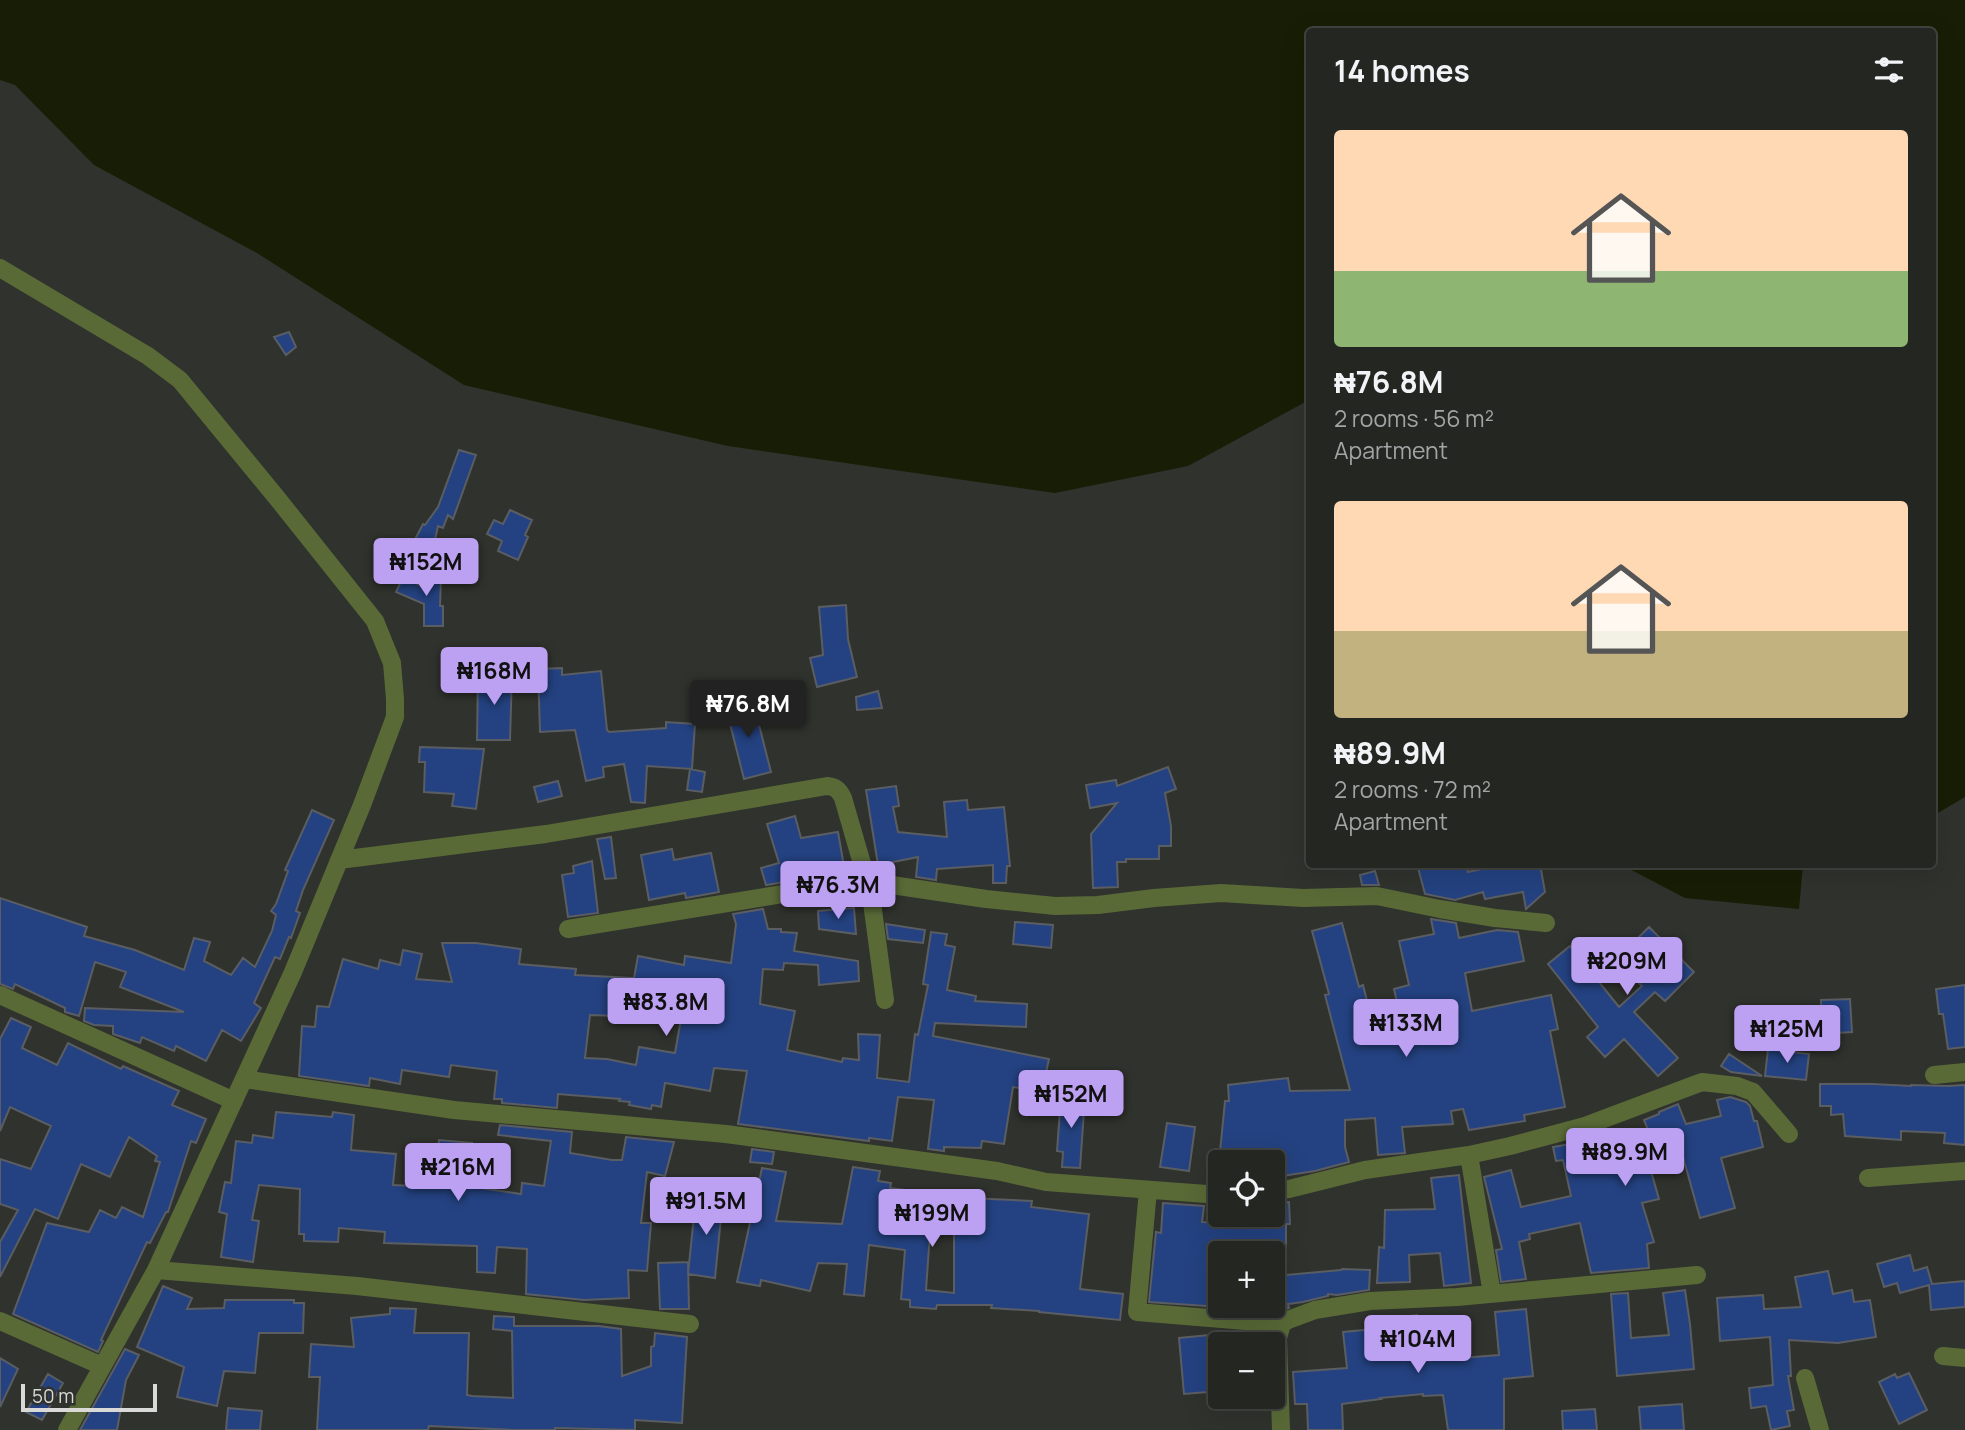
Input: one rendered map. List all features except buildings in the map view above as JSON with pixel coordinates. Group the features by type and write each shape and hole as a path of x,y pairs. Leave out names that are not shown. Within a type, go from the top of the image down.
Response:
{"street":[{"path":"0,268 148,356 180,380 375,621 391,663 396,698 394,717 293,972 156,1270 67,1430"},
{"path":"339,860 546,834 827,786 834,787 843,797 869,880 885,1000"},
{"path":"568,929 869,880 973,897 1055,906 1098,905 1221,893 1303,898 1377,896 1495,918 1546,923"},
{"path":"0,995 234,1101"},
{"path":"1934,1075 1965,1072"},
{"path":"244,1079 454,1110 726,1134 997,1171 1046,1182 1208,1194"},
{"path":"1285,1189 1365,1170 1469,1155 1585,1126 1702,1082 1737,1086 1753,1092 1789,1134"},
{"path":"1469,1155 1492,1294"},
{"path":"1868,1178 1965,1171"},
{"path":"1148,1189 1137,1312 1282,1324 1315,1310 1370,1301 1492,1294 1697,1275"},
{"path":"156,1270 357,1286 690,1324"},
{"path":"0,1321 102,1366"},
{"path":"1281,1430 1278,1338 1282,1324"},
{"path":"1944,1356 1965,1358"},
{"path":"1804,1378 1820,1430"}],"shaded area":[{"path":"0,0 1965,0 1965,797 1936,814 1936,28 1306,28 1306,402 1188,466 1055,493 728,446 464,385 257,253 94,165 15,85 0,80"},
{"path":"1628,868 1803,868 1799,909 1685,898"}]}
